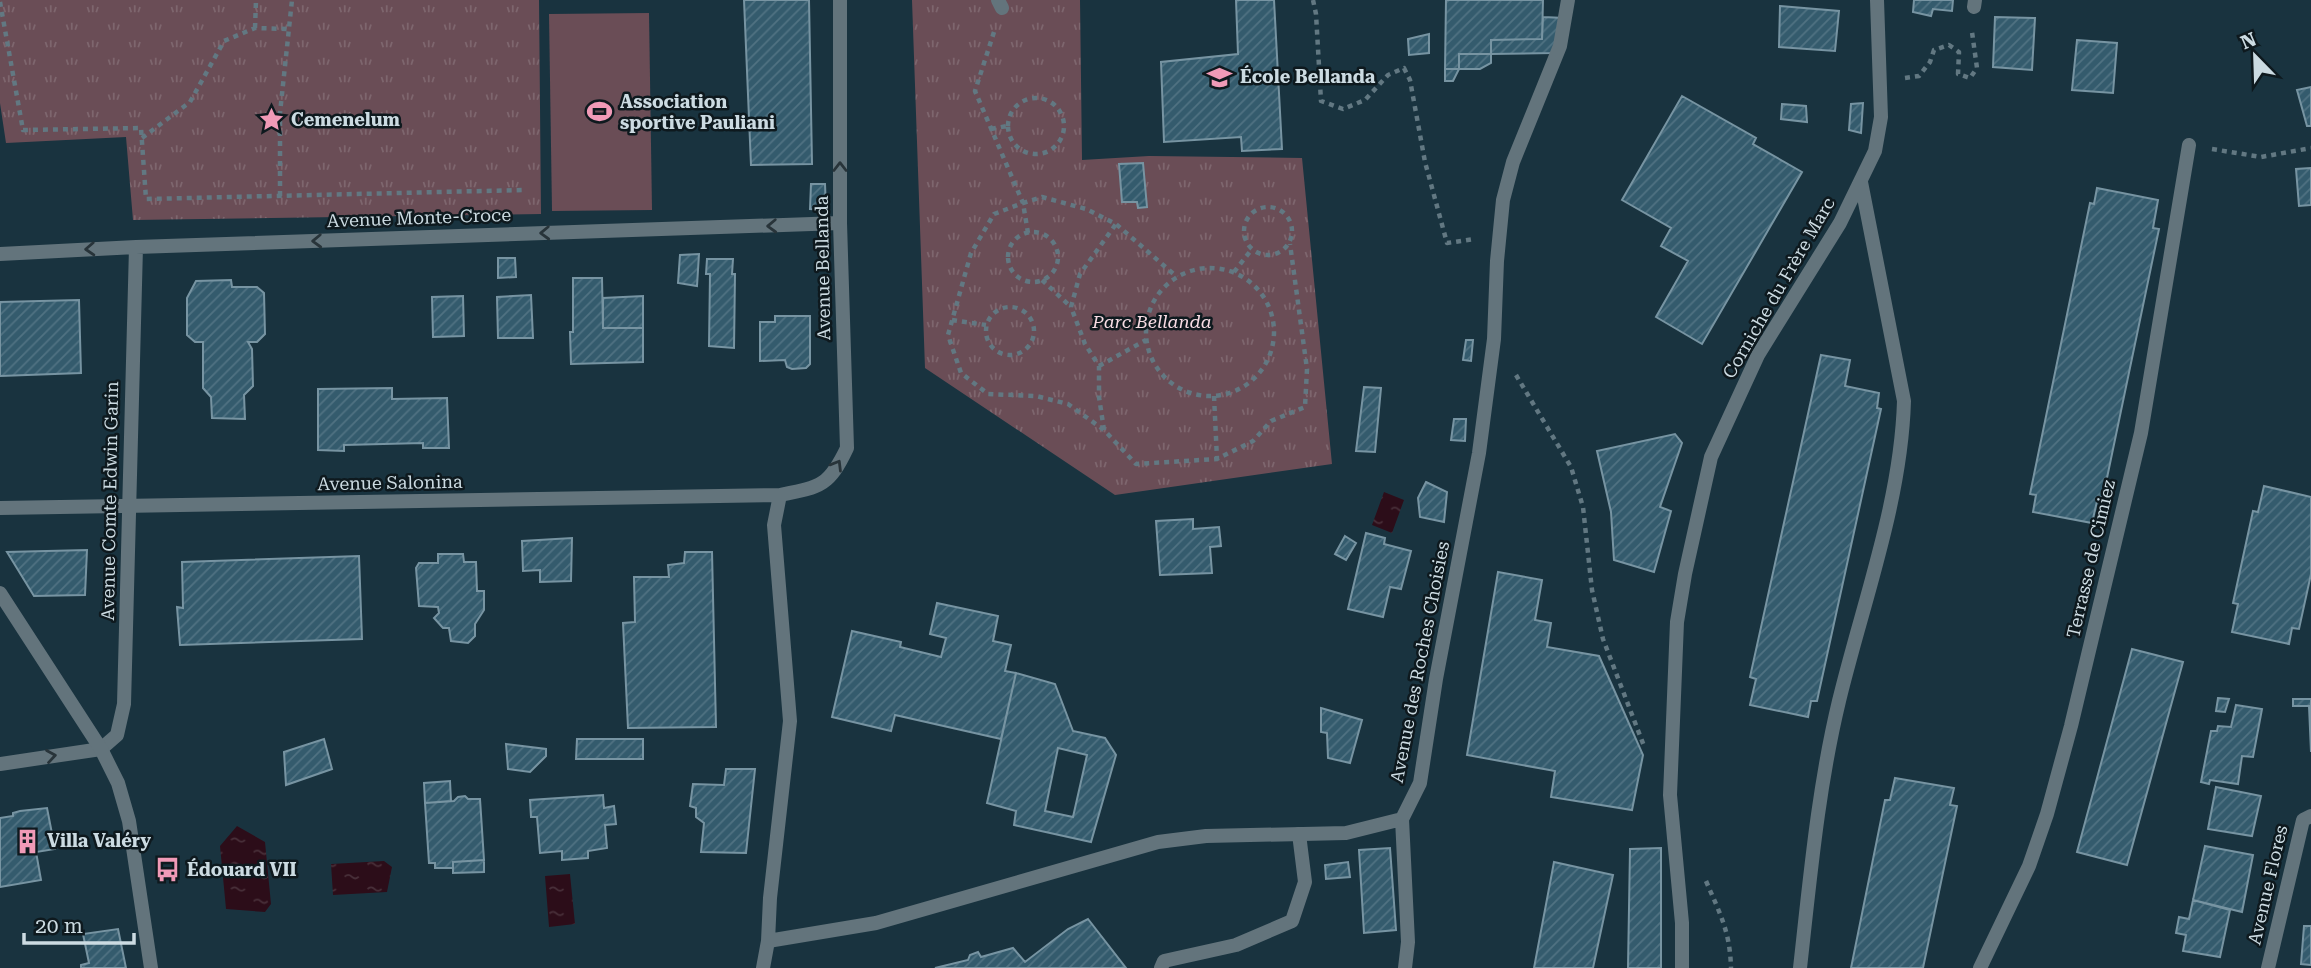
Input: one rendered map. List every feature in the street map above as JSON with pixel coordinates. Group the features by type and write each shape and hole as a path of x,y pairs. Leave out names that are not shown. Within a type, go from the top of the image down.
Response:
{"street":[{"name":"Avenue Bellanda","path":"780,495 817,488 836,471 847,448 840,223 840,0"},
{"name":"Avenue des Roches Choisies","path":"1402,819 1420,783 1436,680 1479,453 1494,339 1503,200 1513,162 1560,46 1568,0"},
{"name":"Corniche du Frère Marc","path":"1682,968 1682,923 1670,795 1673,672 1677,622 1685,574 1711,457 1758,355 1840,223 1875,151 1881,117 1877,0"},
{"name":"Terrasse de Cimiez","path":"1980,968 2029,866 2047,814 2071,726 2141,433 2189,145"},
{"path":"1800,968 1817,821 1838,703 1895,486 1903,437 1904,401 1861,182"},
{"name":"Avenue Monte-Croce","path":"0,254 840,223"},
{"name":"Avenue Comte Edwin Garin","path":"101,749 117,735 124,704 136,247"},
{"path":"763,968 790,721 774,525 780,495"},
{"name":"Avenue Salonina","path":"0,508 780,495"},
{"path":"0,593 101,749 118,783 129,821 150,968"},
{"path":"0,764 101,749"},
{"name":"Avenue Flores","path":"2268,968 2303,820 2311,816"},
{"path":"768,941 876,923 1158,842 1206,836 1346,833 1402,819 1408,942 1405,968"},
{"path":"1161,968 1164,961 1236,946 1292,921 1305,882 1299,834"}],"path":[{"path":"255,28 256,0"},
{"path":"280,196 280,113 292,0"},
{"path":"1313,0 1321,102 1343,109 1364,100 1388,75 1404,68 1410,80 1425,162 1447,243 1499,235"},
{"path":"0,2 23,130 141,128 146,199 524,190"},
{"path":"1880,82 1919,76 1930,62 1934,50 1949,45 1959,52 1958,74 1970,78 1977,68 1972,28 1975,3"},
{"path":"1000,4 975,91 1023,203 1028,233"},
{"path":"141,139 190,102 224,41 255,28 288,29"},
{"path":"1040,98 1057,107 1063,133 1054,148 1037,154 1028,153 1013,144 1007,126 1014,108 1030,99 1040,98"},
{"path":"991,129 1007,126"},
{"path":"2189,145 2261,157 2311,148"},
{"path":"1177,277 1116,224 1086,209 1042,197 993,214 971,253 948,335 961,373 988,394 1036,396 1068,404 1104,430 1136,464 1217,459 1253,441 1271,421 1305,407 1307,369 1290,244 1293,228 1279,209 1264,207 1256,210 1245,222 1244,239 1261,255 1270,256 1290,244"},
{"path":"1071,307 1080,274 1116,224"},
{"path":"1028,233 1044,235 1050,240 1057,254 1054,270 1042,280 1034,282 1018,278 1009,265 1008,256 1014,241 1028,233"},
{"path":"1234,272 1252,249"},
{"path":"1215,267 1234,272 1252,284 1266,300 1274,321 1273,342 1267,362 1254,379 1235,391 1214,396 1195,394 1177,387 1162,375 1151,359 1146,340 1152,304 1163,288 1177,277 1195,269 1215,267"},
{"path":"1042,280 1071,307 1085,344 1099,366 1099,397 1104,430"},
{"path":"1014,307 1021,309 1032,320 1034,336 1027,349 1020,354 1003,354 990,345 986,338 986,325 998,309 1014,307"},
{"path":"952,320 986,325"},
{"path":"1494,339 1571,467 1583,507 1592,590 1603,639 1648,755"},
{"path":"1099,366 1146,340"},
{"path":"1214,396 1217,459"}],"green space":[{"name":"Cemenelum","path":"0,0 539,0 541,214 133,220 126,137 6,143 0,103"},
{"name":"Parc Bellanda","path":"912,0 1080,0 1082,160 1149,156 1302,158 1332,464 1115,495 925,368"},
{"name":"Association sportive Pauliani","path":"649,13 652,210 552,211 549,14"}],"water":[{"path":"1384,492 1404,500 1392,533 1372,525"},
{"path":"237,826 265,842 271,904 265,912 226,909 220,846"},
{"path":"384,861 392,867 387,892 333,895 331,864"},
{"path":"570,874 575,924 549,927 545,876"}],"building":[{"path":"744,0 809,0 812,164 751,165"},
{"name":"École Bellanda","path":"1236,0 1274,0 1282,149 1242,151 1241,137 1164,142 1161,62 1238,54"},
{"path":"1446,0 1543,0 1542,39 1491,40 1491,54 1459,54 1459,69 1445,69"},
{"path":"1914,0 1953,0 1952,11 1933,9 1931,16 1913,12"},
{"path":"1780,6 1839,11 1835,51 1779,47"},
{"path":"1543,17 1564,18 1553,53 1491,54 1491,40 1542,39"},
{"path":"1995,17 2035,18 2032,70 1993,67"},
{"path":"1429,34 1429,53 1409,55 1408,39"},
{"path":"2077,40 2117,43 2113,93 2072,90"},
{"path":"1459,54 1491,54 1491,63 1480,69 1459,69"},
{"path":"1445,69 1459,69 1453,81 1445,81"},
{"path":"2311,87 2311,126 2307,126 2297,90"},
{"path":"1682,96 1756,138 1753,144 1802,172 1702,344 1656,317 1688,261 1661,246 1671,228 1622,200"},
{"path":"1863,103 1861,133 1849,130 1851,104"},
{"path":"1782,104 1806,106 1807,122 1781,119"},
{"path":"1143,163 1147,207 1138,208 1137,202 1122,202 1119,164"},
{"path":"2311,168 2311,205 2299,206 2296,169"},
{"path":"811,184 825,184 826,210 810,209"},
{"path":"2097,188 2158,200 2153,228 2159,229 2103,497 2098,497 2092,523 2033,512 2036,495 2030,494 2090,203 2094,204"},
{"path":"699,254 697,286 678,283 680,255"},
{"path":"498,258 515,258 516,277 498,278"},
{"path":"707,259 733,259 734,348 709,346 710,274 706,274"},
{"path":"573,278 602,278 603,328 643,328 643,362 571,364"},
{"path":"231,280 232,287 257,287 264,293 265,334 257,342 248,342 252,349 253,386 244,395 245,419 212,418 211,397 203,388 203,342 195,342 187,335 187,298 196,281"},
{"path":"531,295 533,338 498,338 497,297"},
{"path":"463,296 464,336 433,337 432,297"},
{"path":"643,296 643,328 603,328 603,298"},
{"path":"79,300 81,373 0,376 0,302"},
{"path":"775,316 810,316 810,364 806,368 792,369 787,367 785,360 760,361 760,322 775,322"},
{"path":"1466,340 1473,340 1471,361 1463,360"},
{"path":"1821,355 1850,360 1845,386 1879,393 1877,408 1881,409 1817,701 1811,701 1808,717 1750,705 1756,679 1750,677"},
{"path":"1364,387 1381,388 1375,452 1356,451"},
{"path":"392,388 392,399 447,398 449,448 423,448 423,443 344,445 344,451 318,450 318,389"},
{"path":"1454,419 1466,419 1465,441 1451,440"},
{"path":"1675,434 1682,443 1660,507 1671,511 1654,572 1614,560 1611,512 1597,451"},
{"path":"1426,482 1447,492 1444,522 1420,517 1418,498"},
{"path":"2264,486 2311,497 2311,574 2299,629 2292,628 2289,644 2232,632 2238,604 2233,603 2253,511 2258,512"},
{"path":"1193,519 1193,529 1219,527 1221,546 1210,547 1212,573 1160,575 1156,521"},
{"path":"1366,533 1385,538 1384,544 1411,551 1401,589 1390,587 1383,617 1348,609"},
{"path":"1345,536 1356,543 1346,560 1335,554"},
{"path":"572,538 571,581 540,582 540,570 523,571 522,541"},
{"path":"87,550 85,595 34,596 7,552"},
{"path":"685,552 712,552 716,727 628,728 623,623 635,622 634,577 669,577 668,565 684,563"},
{"path":"438,554 463,554 464,562 476,562 477,591 484,591 484,610 475,624 475,636 468,643 451,641 449,628 443,628 434,618 439,613 438,607 419,606 416,568 419,563 438,563"},
{"path":"359,556 362,639 180,645 177,607 183,608 182,562"},
{"path":"1498,572 1542,580 1535,620 1551,623 1547,647 1599,656 1643,755 1632,810 1551,797 1555,771 1467,755"},
{"path":"937,603 998,616 993,641 1011,645 1005,671 1016,673 1001,739 895,715 891,731 832,717 852,631 901,642 900,647 941,657 946,638 930,634"},
{"path":"2132,649 2183,662 2127,865 2077,852"},
{"path":"1016,673 1055,684 1073,731 1105,738 1116,755 1091,842 1014,825 1016,811 987,803","holes":["1058,748 1087,755 1073,817 1045,811"]},
{"path":"2218,698 2229,699 2225,712 2216,711"},
{"path":"2293,699 2311,699 2311,752 2309,706 2293,706"},
{"path":"2236,705 2262,709 2253,757 2242,756 2238,784 2210,780 2209,784 2201,782 2211,731 2217,731 2218,726 2231,727"},
{"path":"1321,708 1362,720 1350,763 1328,758 1327,733 1321,732"},
{"path":"324,739 332,769 286,785 284,752"},
{"path":"577,739 643,739 643,759 576,759"},
{"path":"506,744 546,749 546,756 530,772 508,769"},
{"path":"726,769 755,769 746,853 701,852 704,823 696,817 696,808 690,806 693,784 724,785"},
{"path":"1895,778 1954,788 1950,805 1957,806 1923,968 1851,968 1885,800 1890,800"},
{"path":"450,781 451,801 425,803 424,783"},
{"path":"2216,787 2261,796 2252,836 2208,829"},
{"path":"603,795 604,808 614,806 616,824 605,825 607,848 588,851 588,858 562,860 562,851 540,853 537,817 531,817 530,800"},
{"path":"465,796 468,799 480,799 484,860 453,862 453,868 435,868 435,863 429,863 425,803 454,801"},
{"name":"Villa Valéry","path":"47,808 55,849 36,852 41,880 0,887 0,818 13,816 13,813 20,811"},
{"path":"2205,846 2253,855 2242,912 2193,900"},
{"path":"1390,848 1396,930 1364,933 1359,850"},
{"path":"1661,848 1661,968 1628,968 1630,849"},
{"path":"484,860 484,872 453,873 453,862"},
{"path":"1348,862 1350,877 1326,879 1325,865"},
{"path":"1554,862 1613,875 1593,968 1534,968"},
{"path":"2193,900 2230,910 2220,957 2183,951 2186,935 2176,933 2179,917 2189,919"},
{"path":"1088,919 1126,968 935,968 968,960 970,955 978,952 981,957 1013,948 1025,962 1068,929"},
{"path":"2304,926 2311,926 2311,965 2301,964"},
{"path":"118,929 126,968 81,968 81,965 89,963 83,934"}],"place":[{"name":"École Bellanda","path":"1220,77"},
{"name":"Association sportive Pauliani","path":"600,112"},
{"name":"Cemenelum","path":"271,120"},
{"name":"Villa Valéry","path":"27,841"},
{"name":"Édouard VII","path":"167,870"}]}
